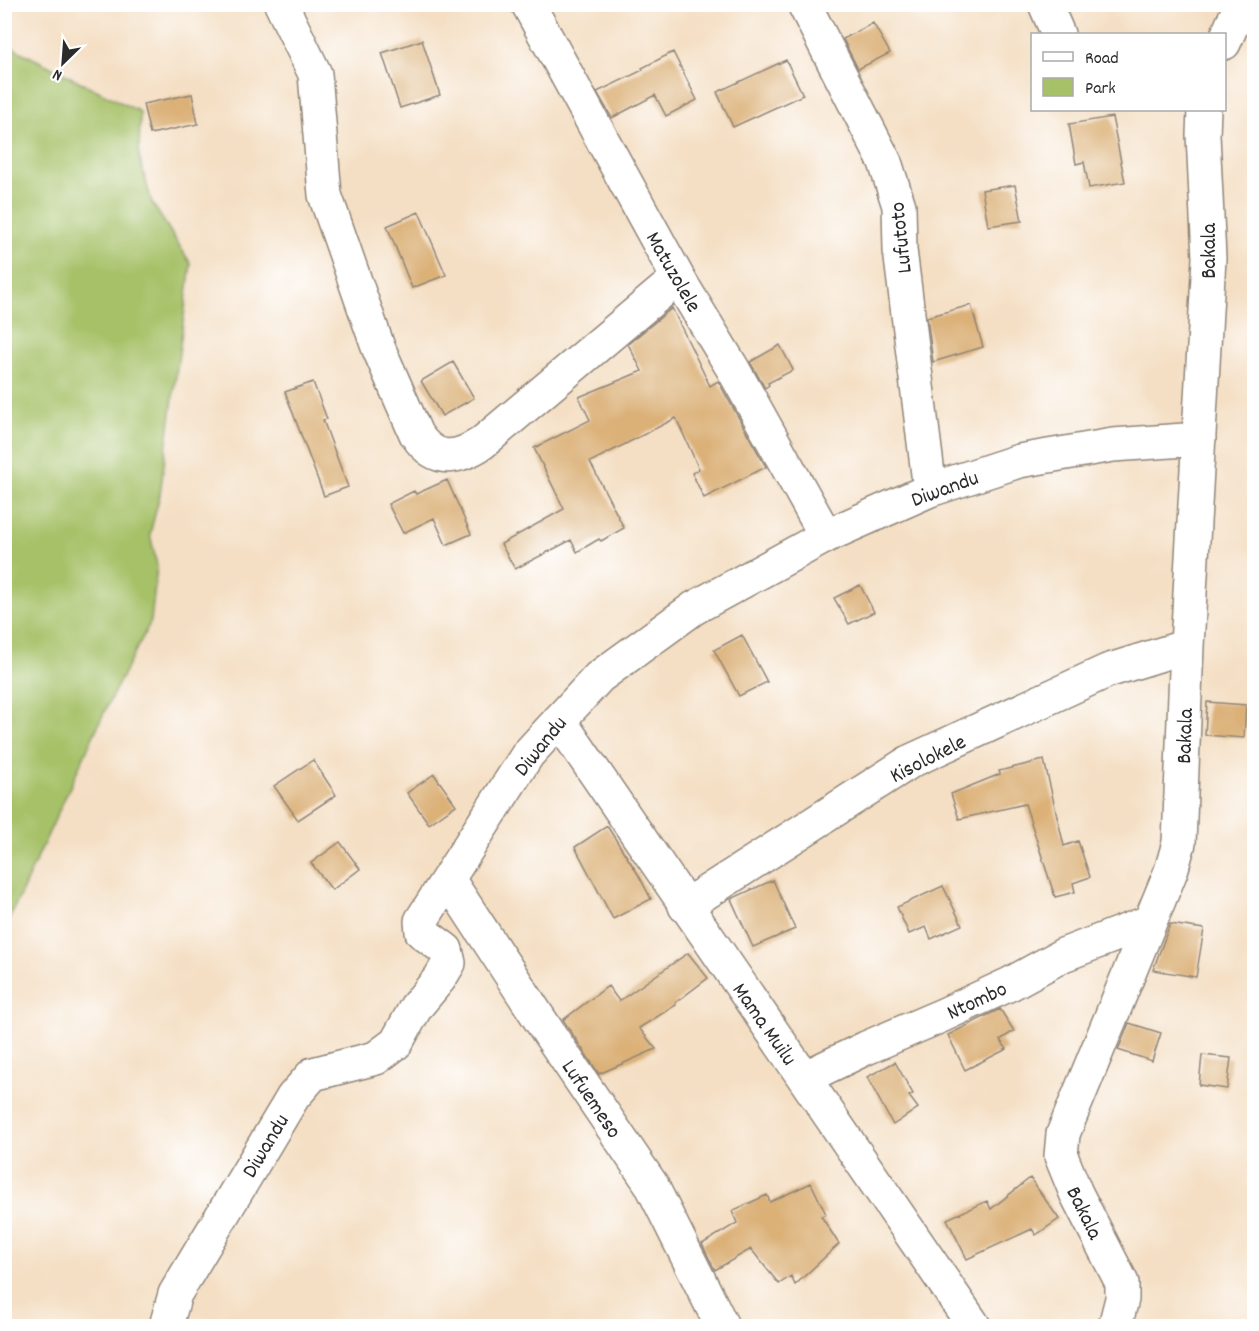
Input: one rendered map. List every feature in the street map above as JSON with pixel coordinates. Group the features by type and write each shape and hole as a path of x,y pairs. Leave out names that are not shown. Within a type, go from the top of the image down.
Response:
{"street":[{"path":"281,4 315,74 325,195 378,347 416,434 431,451 448,456 468,451 482,442 678,278"},
{"name":"Matuzolele","path":"528,4 678,278 733,369 826,536"},
{"name":"Lufutoto","path":"804,4 885,162 899,206 900,250 930,490"},
{"path":"1045,4 1058,33"},
{"path":"1226,38 1241,4"},
{"name":"Bakala","path":"1115,1326 1122,1299 1122,1283 1076,1193 1061,1156 1062,1134 1171,871 1179,843 1187,646 1209,258 1204,111"},
{"name":"Diwandu","path":"166,1326 175,1294 293,1097 313,1074 376,1058 396,1043 416,1007 440,978 449,963 446,950 422,932 422,921 528,754 598,677 694,608 826,536 930,490 1019,461 1113,445 1198,439"},
{"name":"Kisolokele","path":"686,906 911,761 1107,671 1187,646"},
{"name":"Mama Muilu","path":"559,720 974,1326"},
{"name":"Lufuemeso","path":"448,879 651,1184 722,1326"},
{"name":"Ntombo","path":"804,1078 1010,984 1063,955 1149,922"}],"green space":[{"path":"5,44 140,112 139,157 152,203 191,264 160,494 150,534 157,566 151,621 108,704 5,928"}],"building":[{"path":"873,23 890,53 858,69 843,39"},
{"path":"422,40 440,95 400,108 382,53"},
{"path":"673,52 697,100 666,116 655,95 612,118 597,92 643,70 642,68"},
{"path":"786,60 803,95 733,127 717,92"},
{"path":"192,94 198,124 150,134 143,104"},
{"path":"1112,117 1125,182 1089,188 1084,162 1076,164 1069,124"},
{"path":"1015,185 1022,221 988,226 982,190"},
{"path":"419,212 446,275 412,288 387,226"},
{"path":"971,305 983,347 933,362 927,317"},
{"path":"672,308 710,386 718,381 766,467 704,498 692,473 699,469 676,418 590,462 624,528 577,552 571,540 515,569 501,544 564,509 534,448 590,420 579,397 642,371 628,344"},
{"path":"780,345 793,370 768,383 769,385 765,388 750,362"},
{"path":"453,362 474,398 442,416 421,381"},
{"path":"313,382 327,419 323,420 348,487 324,496 285,392"},
{"path":"447,480 471,534 446,545 434,518 403,533 388,504 414,491 416,494"},
{"path":"860,585 874,612 849,624 834,598"},
{"path":"742,635 767,682 739,696 714,650"},
{"path":"1207,702 1246,705 1244,738 1205,735"},
{"path":"313,760 336,795 298,820 274,786"},
{"path":"1044,760 1064,846 1078,841 1090,877 1073,883 1075,892 1055,897 1025,804 959,819 951,794 1000,774 999,771"},
{"path":"434,774 456,805 429,824 407,793"},
{"path":"607,826 651,899 613,919 575,847"},
{"path":"340,842 360,869 332,890 311,863"},
{"path":"773,880 795,929 753,947 731,899"},
{"path":"943,886 962,925 931,939 926,927 909,934 897,907"},
{"path":"1170,924 1204,929 1196,977 1153,970"},
{"path":"688,953 708,978 675,1003 676,1005 639,1028 656,1049 599,1074 563,1020 608,986 619,1001"},
{"path":"1000,1009 1014,1031 1000,1040 1007,1049 965,1070 948,1035"},
{"path":"1129,1023 1161,1033 1152,1061 1118,1050"},
{"path":"1202,1055 1231,1058 1227,1089 1199,1085"},
{"path":"895,1062 913,1094 909,1096 918,1108 893,1125 867,1077"},
{"path":"1030,1178 1059,1219 1036,1235 1032,1229 967,1259 947,1219 987,1201 991,1209"},
{"path":"811,1183 826,1214 821,1216 839,1244 795,1285 791,1276 779,1284 751,1249 715,1270 702,1244 737,1223 732,1211 767,1195 770,1202"}]}
